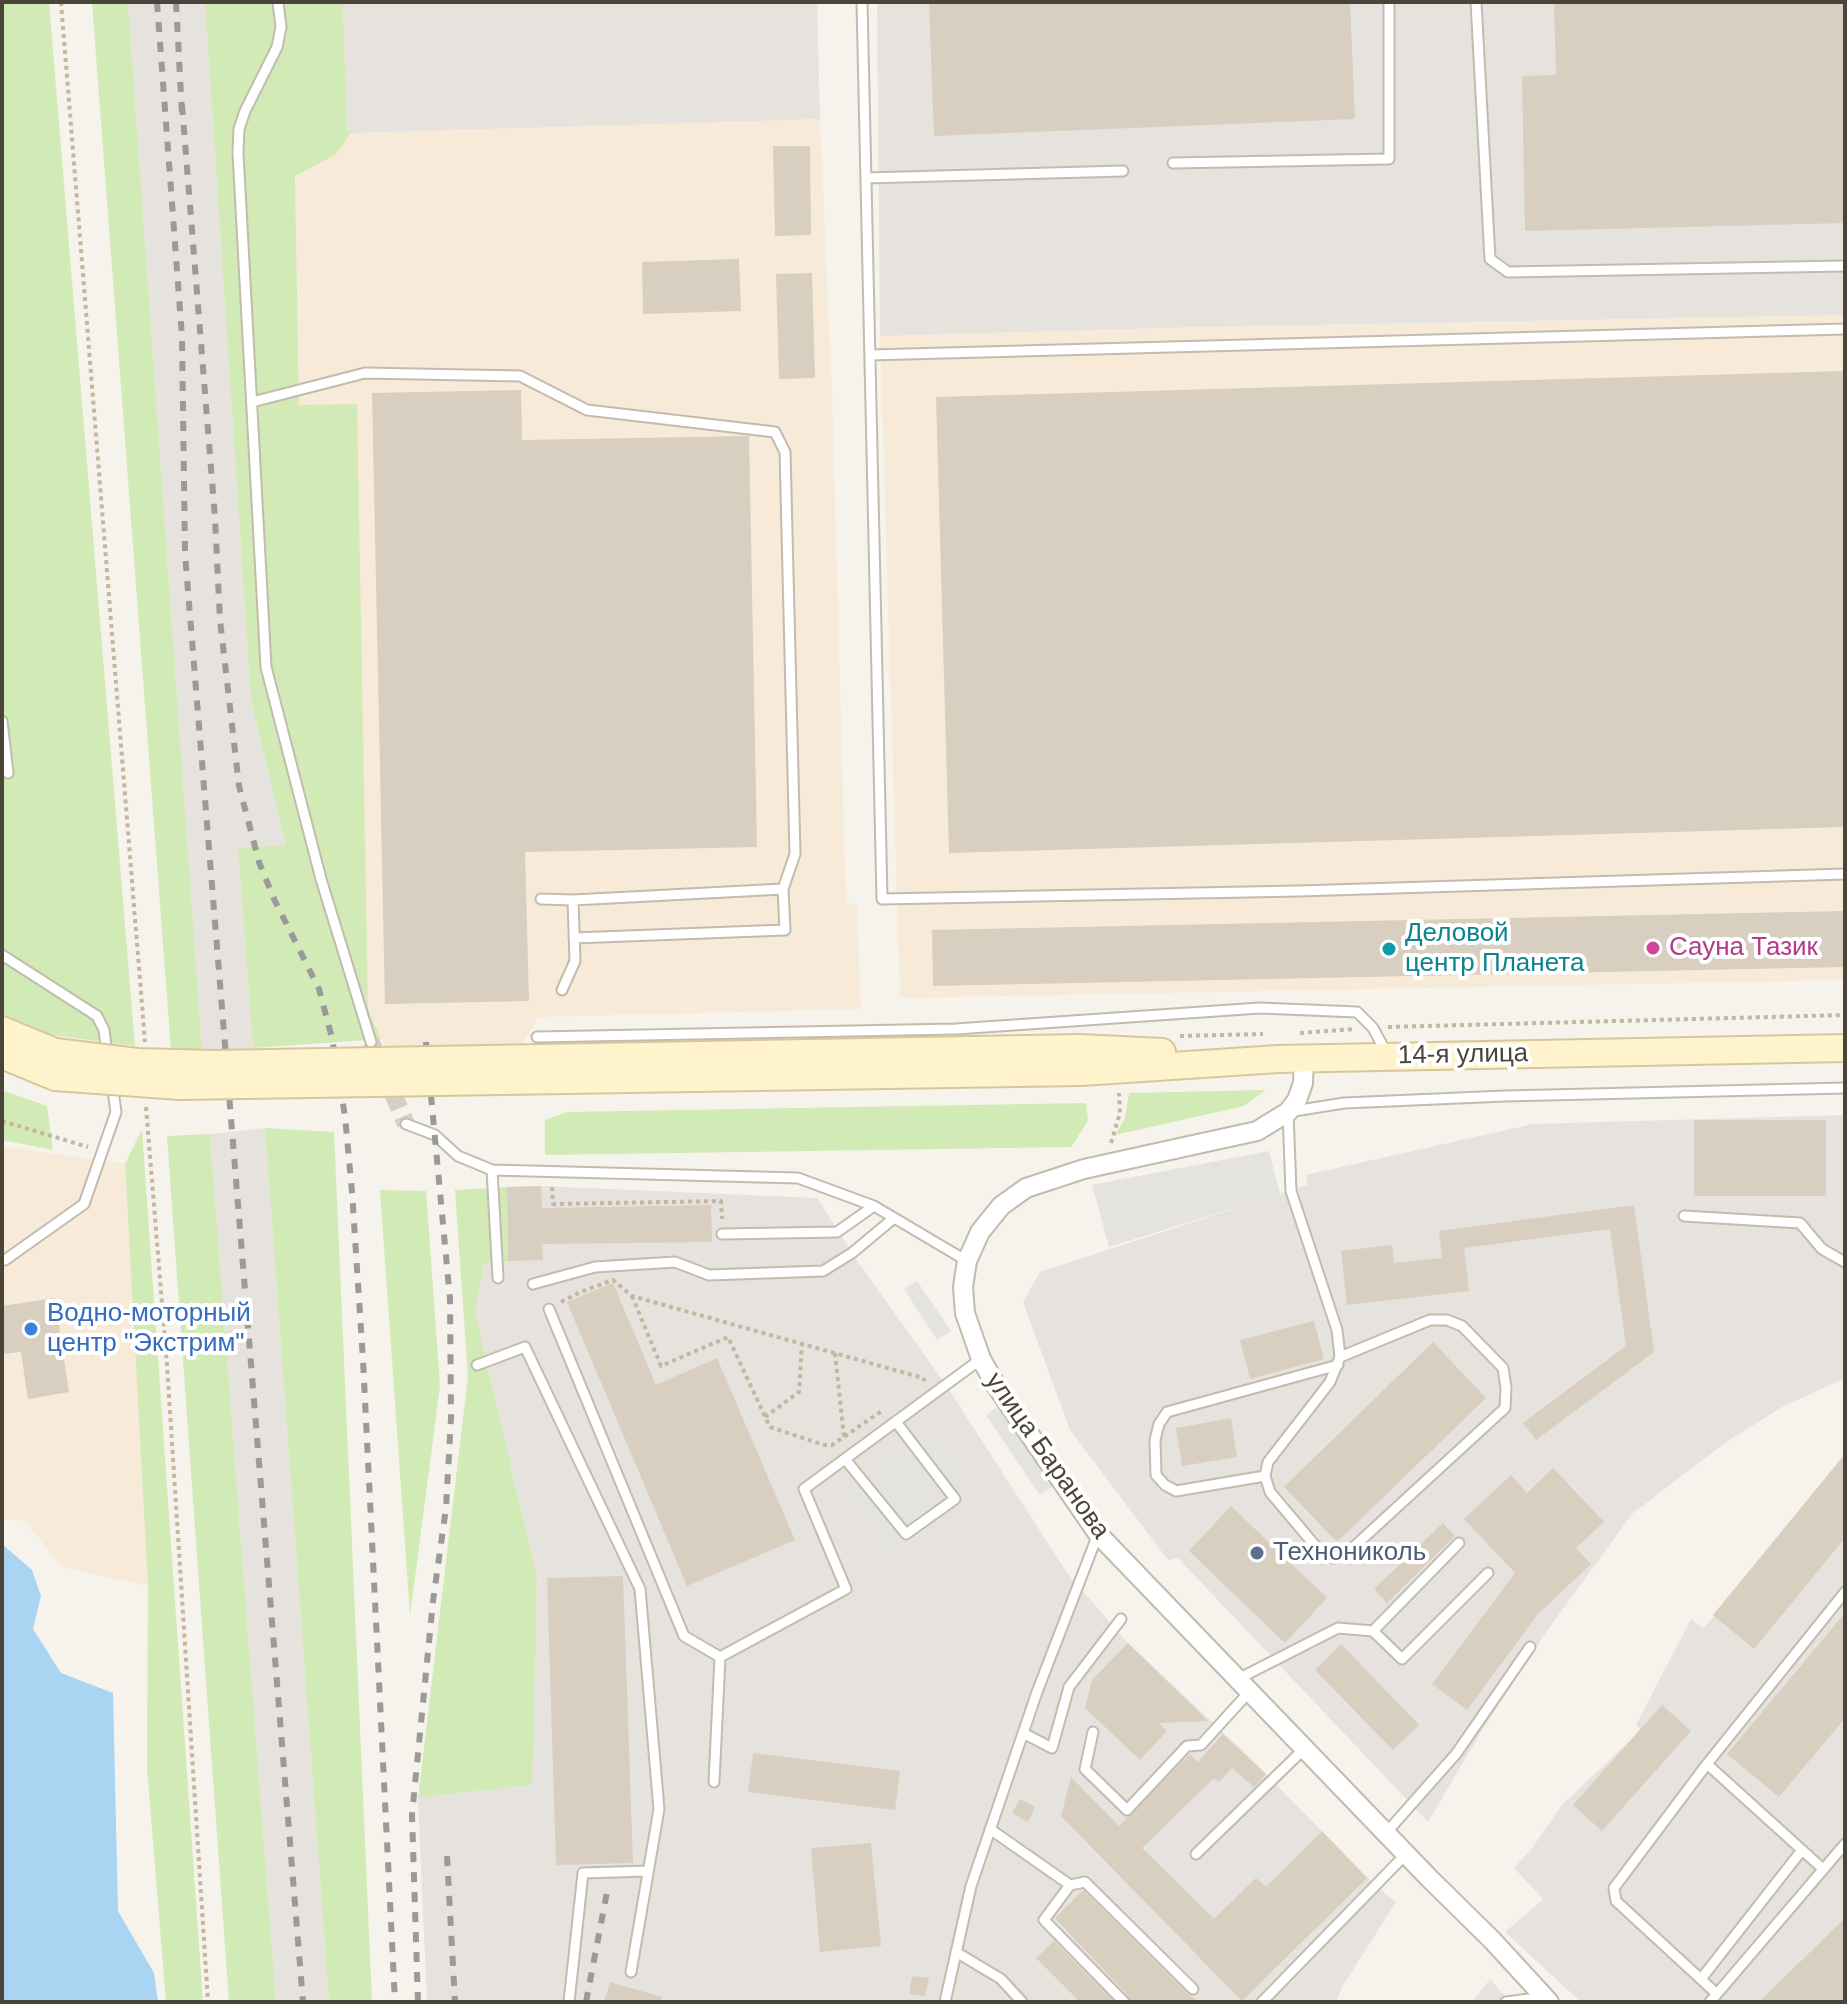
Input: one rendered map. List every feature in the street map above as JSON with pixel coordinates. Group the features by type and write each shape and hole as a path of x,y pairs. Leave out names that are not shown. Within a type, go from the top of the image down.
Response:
{"main road":[{"path":"2,1030 55,1065"},
{"name":"14-я улица","path":"55,1065 180,1086 1080,1060 1286,1050 1389,1057 1845,1048"},
{"path":"2,1055 55,1065"}],"street":[{"path":"1286,1050 1303,1083 1288,1112"},
{"name":"улица Баранова","path":"1288,1112 1257,1131 1084,1169 1026,1188 1001,1206 980,1232 967,1261 963,1287 965,1313 981,1359 997,1387 1098,1534 1492,1940 1546,2000"}],"lane":[{"path":"278,2 281,27 277,47 245,111 239,129 238,153 266,667 321,879 371,1042"},
{"path":"862,2 882,899 1283,892 1845,874"},
{"path":"1173,163 1389,159 1389,2"},
{"path":"1476,2 1490,259 1499,266 1508,272 1845,266"},
{"path":"866,178 1123,171"},
{"path":"870,355 1845,329"},
{"path":"252,402 365,373 520,376 587,410 775,432 785,452 795,854 783,889 785,930 574,938"},
{"path":"2,721 8,773"},
{"path":"541,899 783,889"},
{"path":"562,990 575,961 573,900"},
{"path":"2,955 97,1016 104,1030 116,1112 84,1204 5,1260"},
{"path":"537,1037 956,1029 1260,1008 1357,1012 1373,1028 1389,1057"},
{"path":"1265,1476 1176,1491 1156,1475 1155,1440 1159,1424 1167,1412 1339,1361 1430,1320 1447,1320 1462,1326 1503,1368 1505,1408 1340,1558 1323,1555 1270,1492 1265,1476 1268,1462 1330,1382 1339,1361 1337,1330 1291,1191 1288,1112 1344,1103 1505,1096 1845,1088"},
{"path":"406,1124 435,1135 458,1156 492,1170 798,1178 874,1206 967,1261"},
{"path":"492,1170 498,1278"},
{"path":"722,1234 837,1232 874,1206"},
{"path":"1684,1216 1800,1223 1822,1249 1845,1262"},
{"path":"533,1284 595,1267 675,1262 709,1275 823,1271 852,1253 894,1218"},
{"path":"549,1309 684,1636 720,1657"},
{"path":"477,1365 525,1347 640,1589 659,1809 631,1972"},
{"path":"720,1657 846,1589 804,1489 981,1359"},
{"path":"845,1459 906,1534 955,1499 896,1422"},
{"path":"945,2002 971,1886 1023,1733 1098,1534"},
{"path":"1373,1631 1459,1543"},
{"path":"1093,1732 1085,1769 1127,1810 1187,1746 1201,1745 1244,1685 1338,1628 1373,1631 1402,1659 1488,1573"},
{"path":"1845,1592 1707,1764 1614,1888 1616,1901 1701,1979 1714,1998 1845,1844"},
{"path":"1023,1733 1052,1748 1069,1687 1121,1619"},
{"path":"1386,1833 1456,1754 1530,1647"},
{"path":"714,1782 720,1657"},
{"path":"1196,1854 1305,1748"},
{"path":"1707,1764 1823,1869"},
{"path":"990,1829 1070,1885"},
{"path":"1701,1979 1802,1850"},
{"path":"1262,2002 1406,1854"},
{"path":"569,2002 583,1873 648,1871"},
{"path":"1124,2002 1044,1920 1070,1885 1085,1882 1193,1989"},
{"path":"956,1952 1001,1979 1022,2002"},
{"path":"1506,2002 1546,2000"}],"path":[{"path":"61,2 145,1044"},
{"path":"1293,1034 1373,1028 1845,1015"},
{"path":"1166,1037 1286,1050"},
{"path":"1110,1145 1120,1113 1119,1087"},
{"path":"2,1121 102,1151"},
{"path":"146,1131 168,1381 208,2002"},
{"path":"552,1171 553,1204 721,1201 722,1234"},
{"path":"549,1309 580,1292 613,1280 632,1296 923,1378 934,1395"},
{"path":"632,1296 661,1366 728,1337 770,1427 832,1445 890,1405"},
{"path":"765,1417 799,1392 802,1344"},
{"path":"835,1353 844,1437"},
{"path":"914,1389 926,1381"}],"shaded area":[{"path":"128,2 205,2 251,701 286,846 238,848 253,1048 202,1051"},
{"path":"343,2 817,2 820,119 347,133"},
{"path":"877,2 1845,2 1845,315 880,336"},
{"path":"820,119 832,395 846,903 857,906 861,1009 538,1017 522,1043 386,1049 368,1009 356,404 299,406 295,176 334,154 353,130"},
{"path":"1845,315 1845,980 900,998 880,336"},
{"path":"1845,1115 1845,1378 1784,1406 1726,1442 1632,1514 1544,1635 1481,1732 1428,1822 1178,1558 1168,1560 1070,1430 1023,1302 1040,1272 1307,1185 1306,1175 1533,1124"},
{"path":"265,1128 329,2002 276,2002 210,1134"},
{"path":"2,1146 125,1164 148,1586 62,1567 25,1521 2,1519"},
{"path":"1269,1151 1280,1194 1109,1247 1092,1185"},
{"path":"507,1187 817,1198 858,1262 946,1385 1067,1573 1128,1643 1396,1902 1342,1987 1336,2002 427,2002 418,1798 531,1785 537,1578 475,1312 484,1264 508,1260"},
{"path":"917,1281 951,1331 937,1340 904,1289"},
{"path":"1000,1405 1054,1486 1040,1495 986,1415"},
{"path":"928,1423 978,1491 891,1555 841,1487"},
{"path":"1825,1485 1845,1492 1845,2002 1581,2002 1505,1932 1543,1899 1514,1868 1533,1847 1561,1806 1641,1730 1636,1725 1691,1619 1704,1628"},
{"path":"1490,1979 1510,2002 1472,2002"}],"green space":[{"path":"2,2 49,2 135,1046 43,1034 2,1018"},
{"path":"92,2 128,2 202,1051 171,1050"},
{"path":"205,2 343,2 347,132 353,130 335,155 295,176 299,405 357,404 368,1009 381,1039 253,1048 238,848 286,845 251,701"},
{"path":"2,1090 47,1106 53,1150 2,1140"},
{"path":"1266,1090 1244,1106 1115,1135 1125,1118 1129,1093"},
{"path":"1086,1103 1088,1121 1071,1147 545,1155 545,1120 567,1112"},
{"path":"265,1128 334,1132 372,2002 329,2002"},
{"path":"142,1129 203,2002 166,2002 147,1768 148,1586 125,1164"},
{"path":"210,1134 276,2002 229,2002 167,1136"},
{"path":"507,1187 508,1261 484,1264 475,1312 537,1578 532,1785 418,1798 468,1376 455,1190"},
{"path":"380,1190 426,1191 440,1386 410,1616"}],"water":[{"path":"2,1544 32,1570 41,1596 33,1629 61,1673 113,1693 118,1911 154,1973 158,2002 2,2002"}],"building":[{"path":"929,2 1350,2 1355,119 934,136"},
{"path":"1554,2 1845,2 1845,223 1525,231 1522,76 1556,75"},
{"path":"773,146 810,146 811,235 775,236"},
{"path":"739,259 741,311 643,314 642,262"},
{"path":"812,273 815,378 779,379 776,274"},
{"path":"1845,371 1845,827 949,853 936,397"},
{"path":"521,390 522,440 749,436 757,847 525,852 529,1001 385,1004 372,393"},
{"name":"Деловой центр Планета","path":"1845,911 1845,967 933,986 932,930"},
{"path":"1694,1120 1826,1120 1826,1196 1694,1196"},
{"path":"541,1186 542,1208 711,1205 712,1242 542,1244 543,1260 508,1261 507,1187"},
{"path":"1634,1205 1654,1352 1536,1440 1523,1423 1626,1346 1610,1229 1464,1248 1469,1291 1347,1305 1341,1251 1392,1245 1394,1263 1442,1258 1439,1231"},
{"path":"613,1283 656,1385 717,1358 795,1540 687,1586 567,1302"},
{"name":"Водно-моторный центр \"Экстрим\"","path":"55,1298 69,1392 28,1399 21,1352 2,1354 2,1306"},
{"path":"1314,1321 1324,1359 1250,1379 1240,1340"},
{"path":"1433,1342 1486,1398 1337,1542 1284,1487"},
{"path":"1231,1418 1237,1457 1182,1466 1176,1428"},
{"path":"1845,1454 1845,1538 1754,1649 1713,1615"},
{"path":"1553,1468 1604,1522 1576,1548 1591,1564 1538,1614 1467,1710 1432,1684 1515,1573 1464,1519 1511,1475 1527,1493"},
{"path":"1231,1506 1327,1598 1285,1643 1189,1551"},
{"path":"1443,1523 1455,1536 1387,1603 1374,1589"},
{"path":"623,1576 633,1863 556,1865 547,1578"},
{"path":"1845,1613 1845,1718 1779,1797 1727,1754"},
{"path":"1128,1643 1208,1721 1159,1723 1167,1731 1140,1760 1085,1708 1092,1680"},
{"path":"1341,1644 1419,1725 1393,1750 1315,1670"},
{"path":"1662,1705 1691,1731 1602,1831 1573,1805"},
{"path":"1223,1734 1266,1774 1254,1787 1232,1768 1219,1782 1214,1778 1142,1848 1214,1919 1256,1878 1266,1887 1322,1831 1367,1878 1242,2001 1061,1816 1071,1777 1119,1826 1190,1754 1198,1762"},
{"path":"753,1753 900,1771 895,1810 748,1792"},
{"path":"1020,1799 1035,1807 1028,1822 1012,1813"},
{"path":"871,1843 881,1946 820,1952 811,1848"},
{"path":"1083,1890 1199,2002 1131,2002 1055,1918"},
{"path":"1845,1918 1845,2002 1759,2002"},
{"path":"1054,1941 1114,2002 1080,2002 1036,1958"},
{"path":"912,1976 929,1978 925,1996 909,1994"},
{"path":"610,1982 662,1997 661,2002 604,2002"}],"tunnel":[{"path":"371,1042 406,1124"}],"railway":[{"path":"157,2 182,337 185,554 303,2002"},
{"path":"176,2 182,114"},
{"path":"182,105 215,518 220,620 239,786 259,862 319,989 332,1038 345,1116 363,1360 395,2002"},
{"path":"418,2002 412,1815 433,1601 446,1508 451,1418 450,1299 426,1042"},
{"path":"447,1856 455,2002"},
{"path":"586,2002 608,1887"}],"place":[{"name":"Сауна Тазик","path":"1653,948"},
{"name":"Деловой центр Планета","path":"1389,949"},
{"name":"Водно-моторный центр \"Экстрим\"","path":"31,1329"},
{"name":"Технониколь","path":"1257,1553"}]}
